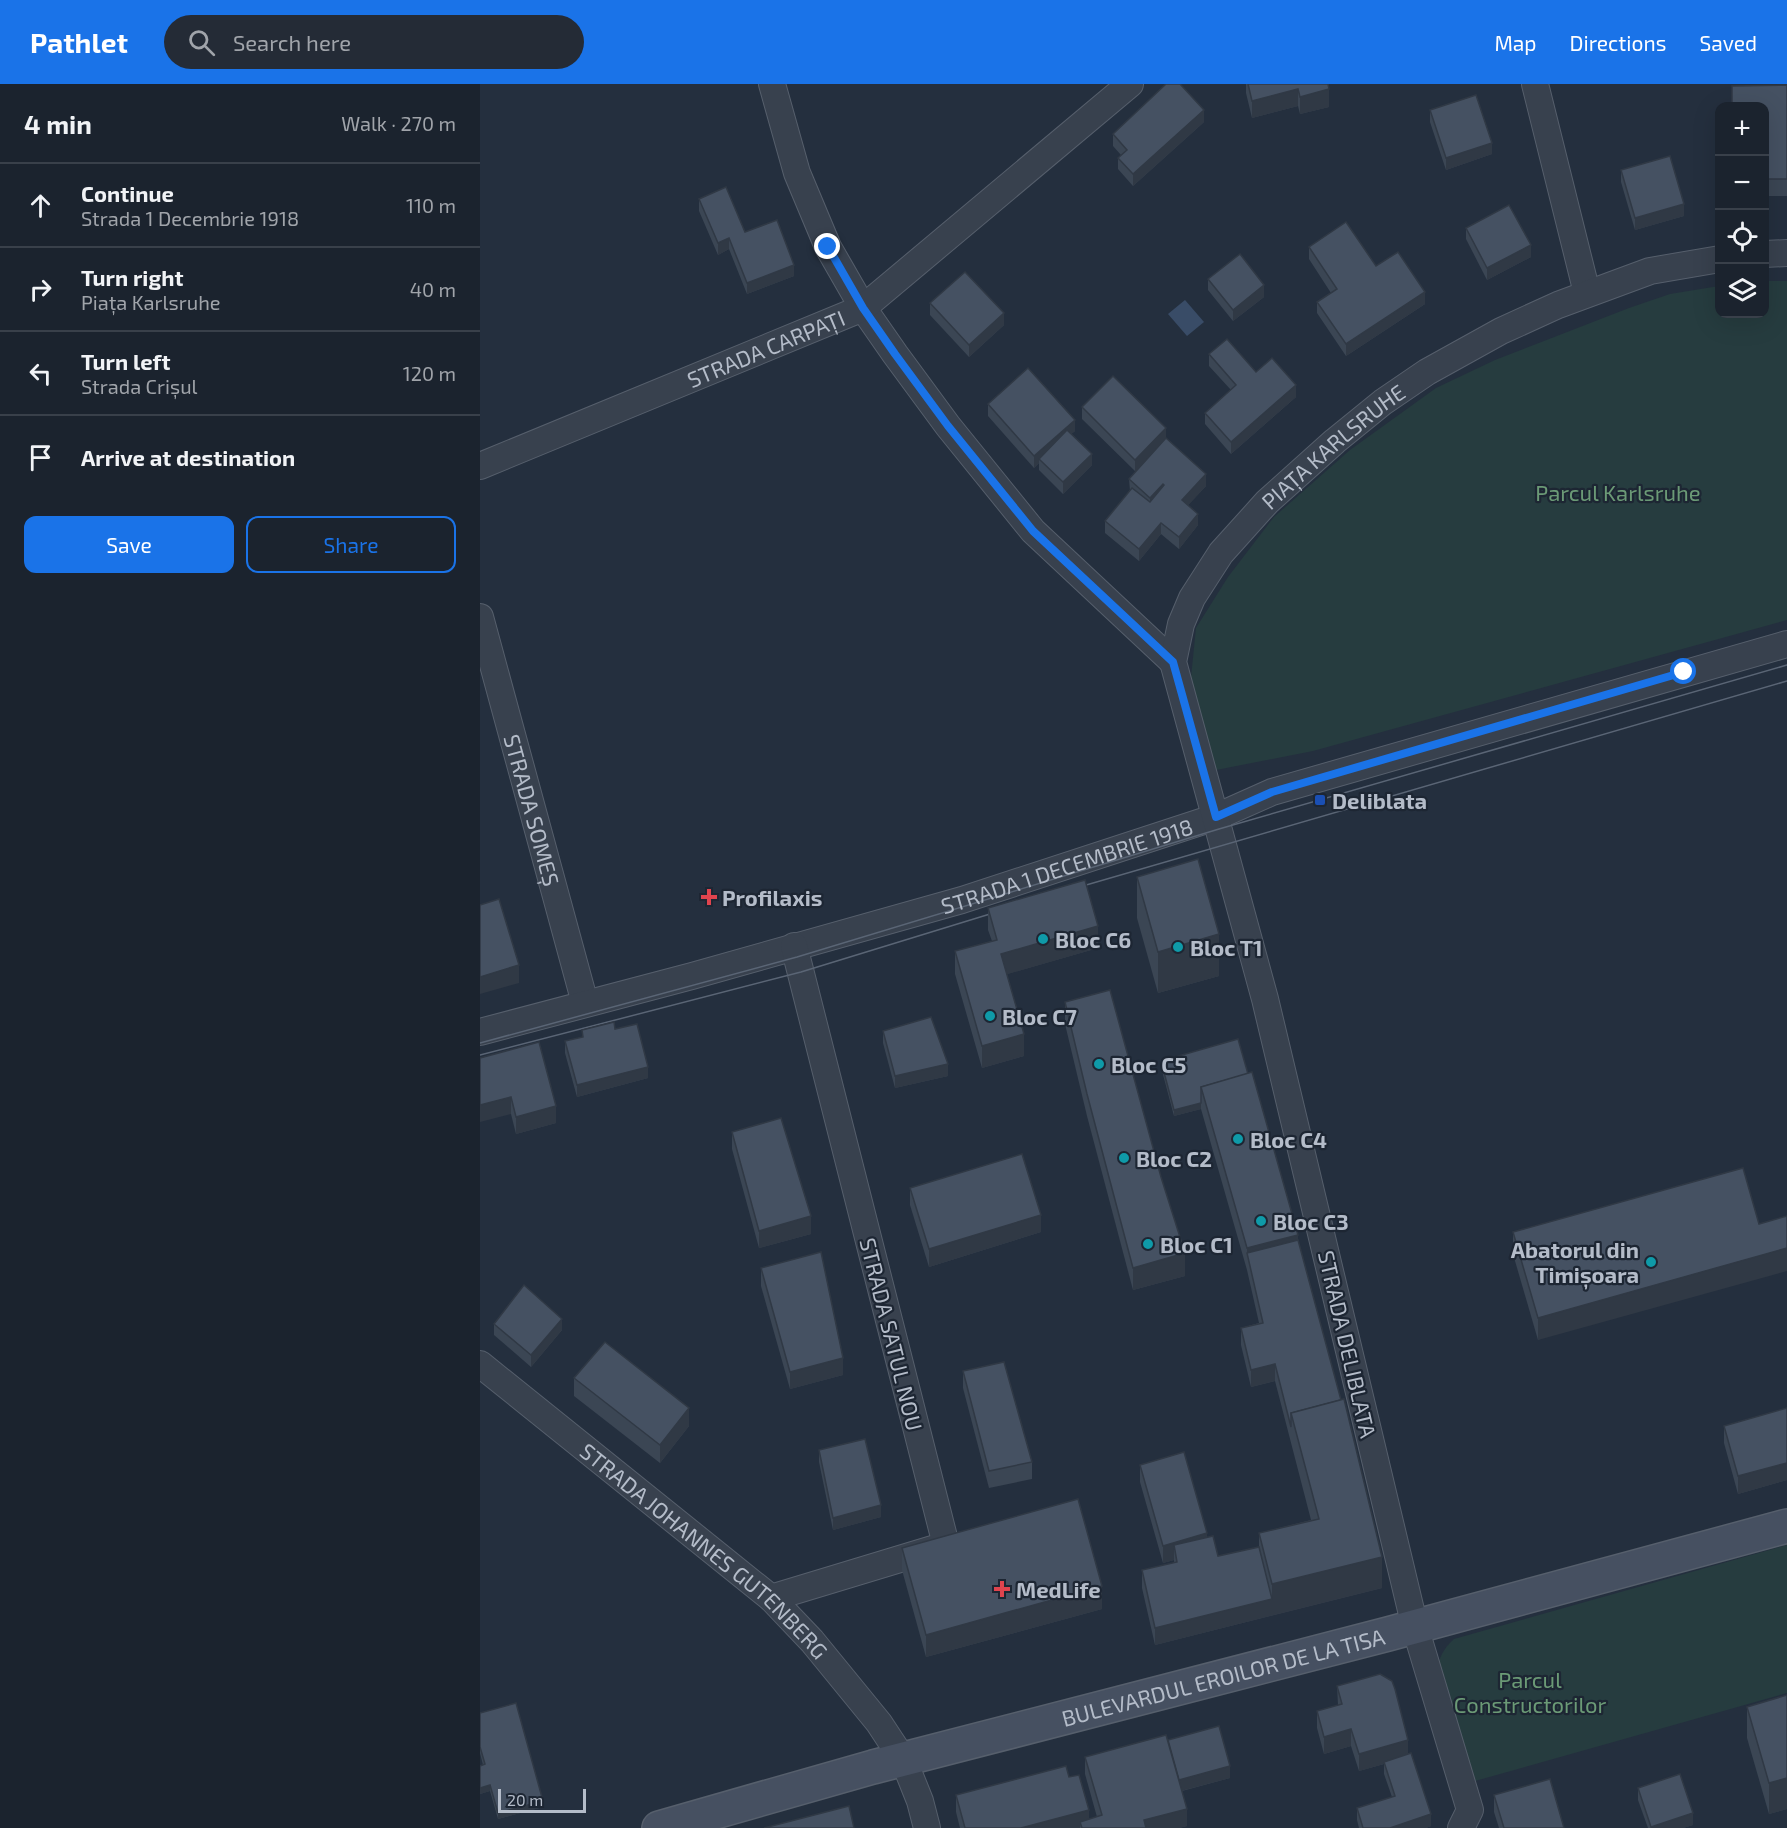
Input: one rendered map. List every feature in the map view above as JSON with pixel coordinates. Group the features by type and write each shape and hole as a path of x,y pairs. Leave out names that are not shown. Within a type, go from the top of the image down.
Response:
{"street":[{"path":"772,84 797,172 828,247 863,308 948,426 1033,531 1173,662"},
{"name":"STRADA CARPAȚI","path":"480,466 863,308 1130,84"},
{"path":"1535,84 1587,293"},
{"path":"1769,254 1787,254"},
{"name":"PIAȚA KARLSRUHE","path":"1216,817 1173,662 1181,624 1192,598 1221,553 1268,502 1335,441 1383,402 1427,372 1501,331 1587,293 1650,271 1715,260"},
{"name":"STRADA SOMEȘ","path":"480,617 585,1003"},
{"name":"STRADA 1 DECEMBRIE 1918","path":"480,1032 692,976 962,900 1216,817 1272,792 1787,644"},
{"name":"STRADA DELIBLATA","path":"1216,817 1265,999 1415,1627 1470,1810 1461,1828"},
{"name":"STRADA SATUL NOU","path":"771,1598 946,1545 794,946"},
{"name":"STRADA JOHANNES GUTENBERG","path":"480,1364 771,1598 835,1668 879,1723 904,1761 920,1801 927,1828"},
{"name":"BULEVARDUL EROILOR DE LA TISA","path":"659,1828 873,1767 904,1761 1415,1627 1787,1526"}],"green space":[{"name":"Parcul Karlsruhe","path":"1769,281 1787,281 1787,620 1313,751 1211,771 1190,687 1196,628 1228,577 1274,517 1350,450 1436,388 1495,360 1670,294 1715,287 1715,318 1769,318"},
{"name":"Parcul Constructorilor","path":"1787,1545 1787,1693 1468,1783 1437,1672 1442,1654 1454,1639"}],"water":[{"path":"1185,300 1204,322 1187,336 1168,314"}],"building":[{"path":"1166,84 1180,84 1204,110 1133,174 1118,158 1127,150 1113,134"},
{"path":"1248,84 1328,84 1329,89 1300,97 1298,89 1252,101"},
{"path":"1787,85 1787,179 1769,179 1769,102 1732,102 1732,86"},
{"path":"1476,95 1492,143 1446,158 1430,110"},
{"path":"1670,156 1684,204 1635,218 1621,170"},
{"path":"726,187 745,232 777,220 794,265 747,283 729,238 718,243 699,199"},
{"path":"1509,205 1531,245 1487,268 1466,228"},
{"path":"1346,222 1376,266 1398,252 1425,292 1346,344 1317,302 1337,289 1309,247"},
{"path":"1240,254 1264,285 1233,310 1208,279"},
{"path":"965,272 1004,313 969,345 930,303"},
{"path":"1227,339 1256,372 1272,358 1296,385 1231,442 1205,413 1236,385 1209,354"},
{"path":"1028,368 1075,420 1034,456 988,404"},
{"path":"1113,376 1166,428 1135,460 1082,407"},
{"path":"1067,430 1092,454 1063,482 1039,459"},
{"path":"1166,438 1206,474 1182,500 1198,514 1179,537 1161,523 1139,549 1105,521 1132,488 1150,502 1164,485 1150,498 1129,479"},
{"path":"1198,859 1219,934 1158,952 1137,877"},
{"path":"1085,880 1098,926 1001,954 1024,1034 982,1046 955,951 997,940 988,908"},
{"path":"499,899 519,965 480,977 480,905"},
{"path":"1110,990 1161,1177 1185,1253 1133,1268 1065,1002"},
{"path":"931,1017 948,1064 895,1076 883,1031"},
{"path":"614,1022 615,1029 637,1024 648,1067 577,1085 565,1041 583,1037 582,1030"},
{"path":"1238,1039 1248,1074 1201,1087 1201,1103 1174,1110 1161,1061"},
{"path":"539,1042 556,1106 516,1117 511,1097 480,1105 480,1058"},
{"path":"1252,1072 1298,1235 1247,1248 1201,1087"},
{"path":"781,1118 811,1216 759,1231 732,1132"},
{"path":"1022,1154 1041,1215 929,1249 910,1188"},
{"name":"Abatorul din Timișoara","path":"1743,1168 1759,1224 1787,1216 1787,1248 1538,1318 1513,1232"},
{"path":"1298,1240 1341,1400 1291,1413 1291,1427 1275,1364 1251,1370 1241,1328 1263,1323 1247,1253"},
{"path":"821,1252 843,1358 790,1372 761,1268"},
{"path":"524,1285 562,1319 531,1355 494,1324"},
{"path":"605,1342 689,1408 660,1445 574,1378"},
{"path":"1004,1362 1032,1462 989,1471 963,1371"},
{"path":"1344,1399 1382,1557 1272,1584 1259,1533 1319,1519 1291,1413"},
{"path":"1787,1408 1787,1463 1738,1476 1724,1426"},
{"path":"865,1439 881,1505 833,1518 819,1450"},
{"path":"1184,1452 1207,1533 1163,1546 1140,1465"},
{"name":"MedLife","path":"1078,1499 1102,1586 926,1635 902,1548"},
{"path":"1213,1536 1218,1556 1259,1547 1272,1599 1155,1628 1142,1570 1177,1562 1174,1545"},
{"path":"1380,1674 1392,1681 1408,1740 1359,1754 1351,1729 1324,1737 1317,1711 1342,1704 1337,1686"},
{"path":"1787,1695 1787,1778 1769,1783 1747,1707"},
{"path":"516,1703 543,1801 498,1813 490,1785 480,1788 480,1766 485,1764 480,1747 480,1713"},
{"path":"1219,1726 1230,1766 1179,1780 1168,1740"},
{"path":"1166,1735 1187,1809 1144,1820 1146,1828 1082,1828 1080,1822 1102,1815 1085,1757"},
{"path":"1411,1753 1431,1814 1390,1828 1363,1828 1357,1808 1395,1796 1384,1762"},
{"path":"1066,1766 1069,1777 1079,1775 1089,1810 1021,1828 965,1828 956,1795"},
{"path":"1680,1774 1693,1813 1651,1827 1638,1788"},
{"path":"1550,1779 1564,1828 1504,1828 1494,1795"},
{"path":"849,1806 854,1828 764,1828"}],"tram line":[{"path":"480,1043 797,957 1219,829 1787,665"},
{"path":"1069,890 1787,681"},
{"path":"480,1055 801,972 1003,910"}],"place":[{"name":"Deliblata","path":"1320,800"},
{"name":"Profilaxis","path":"709,897"},
{"name":"Bloc C6","path":"1043,939"},
{"name":"Bloc T1","path":"1178,947"},
{"name":"Bloc C7","path":"990,1016"},
{"name":"Bloc C5","path":"1099,1064"},
{"name":"Bloc C4","path":"1238,1139"},
{"name":"Bloc C2","path":"1124,1158"},
{"name":"Bloc C3","path":"1261,1221"},
{"name":"Bloc C1","path":"1148,1244"},
{"name":"Abatorul din Timișoara","path":"1651,1262"},
{"name":"MedLife","path":"1002,1589"}],"route":[{"path":"828,247 863,308 895,354 948,426 1033,531 1173,662 1216,817 1272,792 1684,672"}]}
